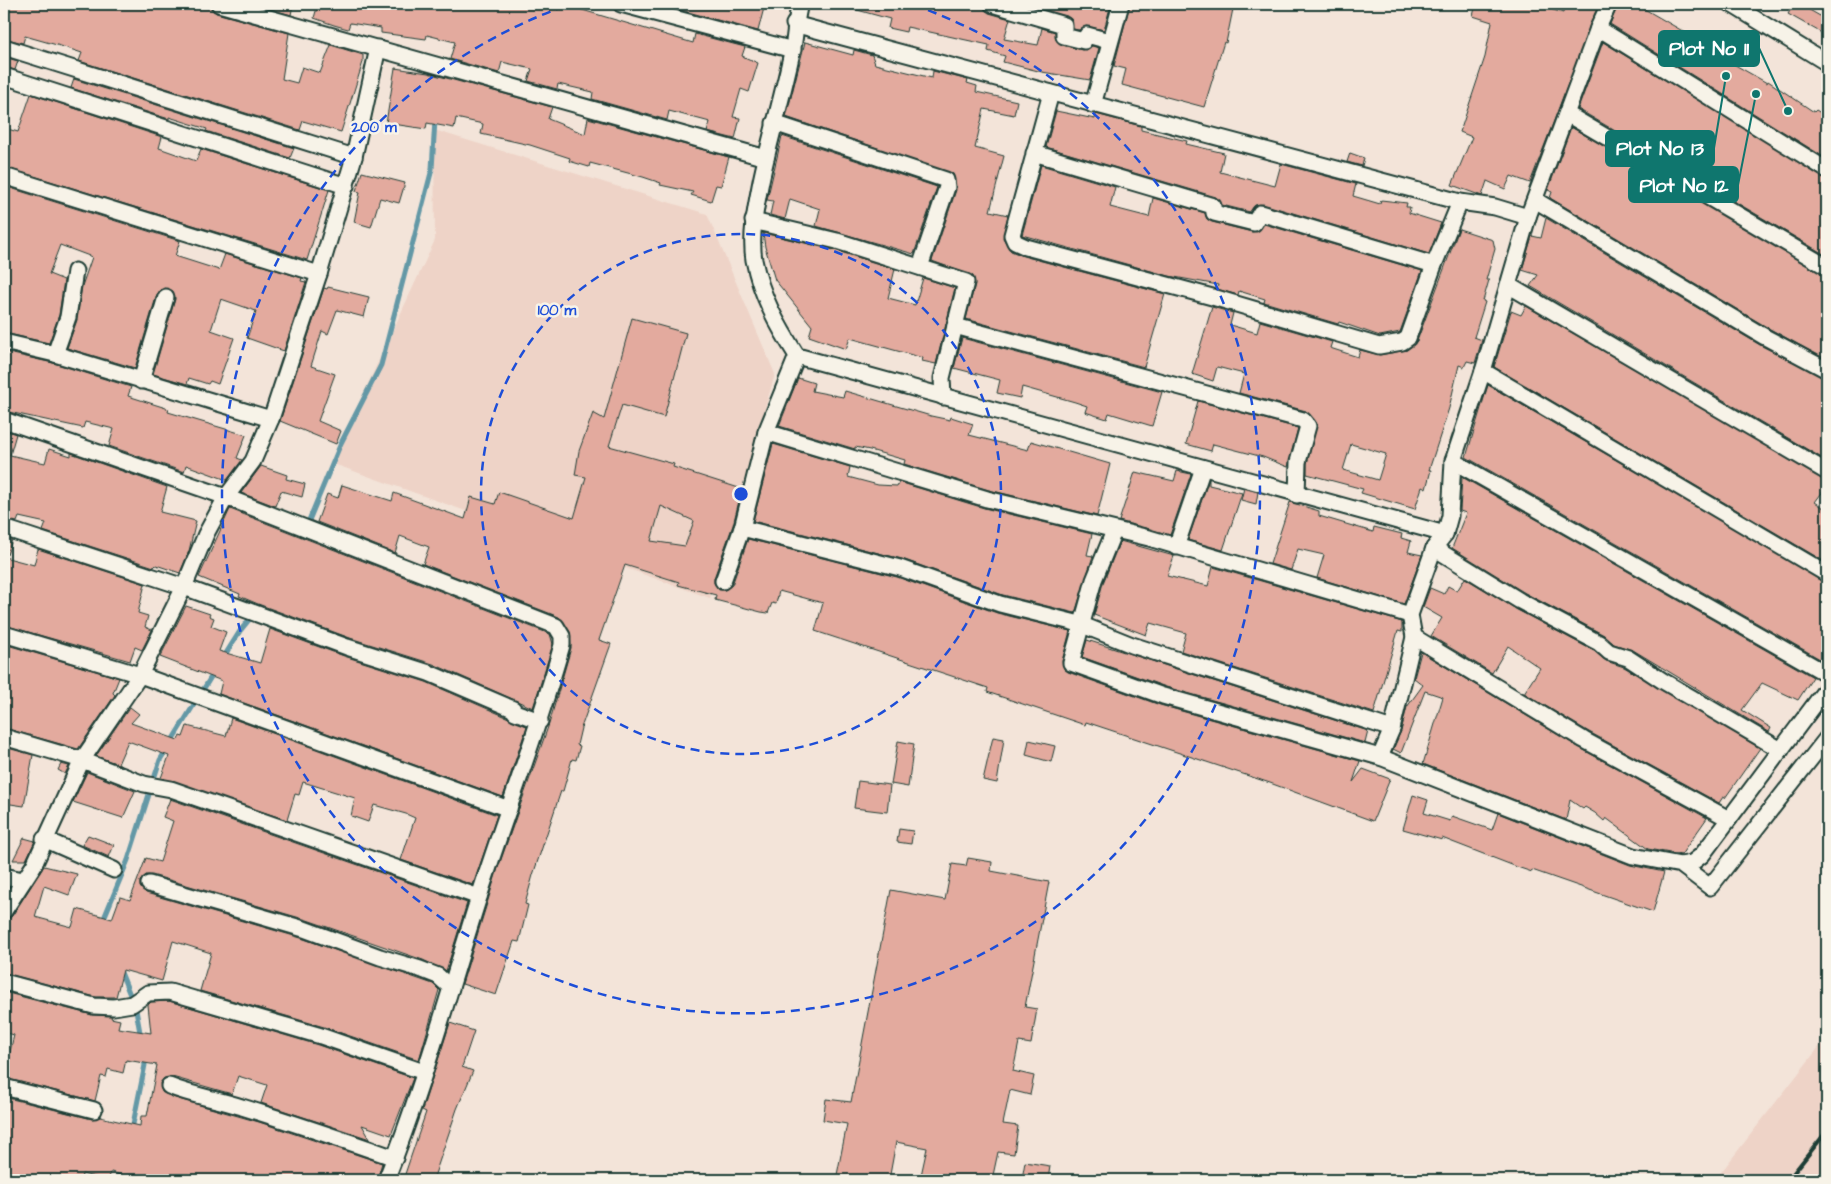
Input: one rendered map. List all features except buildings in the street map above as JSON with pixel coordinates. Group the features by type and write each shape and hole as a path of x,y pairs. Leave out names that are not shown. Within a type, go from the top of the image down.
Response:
{"street":[{"path":"219,4 766,158"},
{"path":"621,4 793,50"},
{"path":"800,4 794,24 793,50 774,123 753,220 754,259 764,295 775,322 797,356 1297,495 1445,534"},
{"path":"992,4 1064,25 1064,36 1084,41 1087,35 1108,42"},
{"path":"1093,105 1108,42 1121,4"},
{"path":"1380,757 1392,729 1414,637 1410,615 1434,548 1445,534 1450,516 1454,461 1483,371 1528,217 1598,28 1609,4"},
{"path":"1731,4 1827,63"},
{"path":"794,24 1460,202 1494,207 1528,217"},
{"path":"1598,28 1827,170"},
{"path":"4,47 354,157"},
{"path":"4,911 34,865 44,839 82,760 140,675 184,587 206,534 226,497 253,462 271,419 346,186 378,48"},
{"path":"4,76 346,186"},
{"path":"1051,93 1012,235 1015,242 1026,247 1216,298 1380,346 1408,338 1434,265 1460,202"},
{"path":"1567,114 1827,267"},
{"path":"774,123 946,180 947,187 920,268"},
{"path":"1034,153 1213,206 1214,213 1254,223 1260,213 1434,265"},
{"path":"4,176 319,274"},
{"path":"1535,200 1765,337 1827,370"},
{"path":"753,220 837,242 966,282 942,378 943,397"},
{"path":"55,354 68,317 75,271"},
{"path":"1508,285 1827,472"},
{"path":"141,381 166,297"},
{"path":"955,326 1303,420 1308,426 1298,462 1297,495"},
{"path":"4,342 55,354 271,419"},
{"path":"723,581 742,528 766,432 797,356"},
{"path":"1483,371 1827,574"},
{"path":"4,420 226,497 556,626 562,636 562,646 540,721 479,897 424,1072 386,1180"},
{"path":"766,432 988,499 1149,538 1176,548 1410,615"},
{"path":"1454,461 1827,674"},
{"path":"1176,548 1203,468"},
{"path":"4,528 184,587 348,647 429,672 513,708 515,712 540,721"},
{"path":"742,528 900,568 1000,604 1080,624 1132,645 1392,729"},
{"path":"1114,530 1094,580 1080,624 1071,663 1163,696 1380,757 1633,856 1681,865 1692,863 1702,855 1827,688"},
{"path":"1434,548 1520,601 1599,643 1609,652 1628,658 1663,681 1781,750"},
{"path":"4,634 140,675 509,809"},
{"path":"1414,637 1584,740 1729,819"},
{"path":"4,737 82,760 144,784 171,789 479,897"},
{"path":"1681,865 1710,887 1827,738"},
{"path":"44,839 114,870"},
{"path":"4,876 23,880"},
{"path":"149,884 304,929 438,976 451,988"},
{"path":"4,982 94,1006 114,1007 135,1002 148,993 170,992 321,1036 424,1072"},
{"path":"169,1086 191,1095 236,1105 395,1158"},
{"path":"4,1087 94,1110"}],"shaded area":[{"path":"434,130 707,214 775,374 710,598 331,463 435,240"},
{"path":"1827,1037 1827,1180 1715,1180"}],"waterway":[{"path":"300,542 341,443 381,365 432,169 435,120"},
{"path":"223,658 240,631 265,600"},
{"path":"102,923 128,860 160,760 214,672"},
{"path":"120,970 136,1010 141,1038"},
{"path":"132,1129 145,1065 143,1056"},
{"path":"117,1180 122,1168"}],"railway":[{"path":"1788,1180 1827,1131"}],"place":[{"name":"Plot No 13","path":"1726,76"},
{"name":"Plot No 12","path":"1756,94"},
{"name":"Plot No 11","path":"1788,111"}]}
